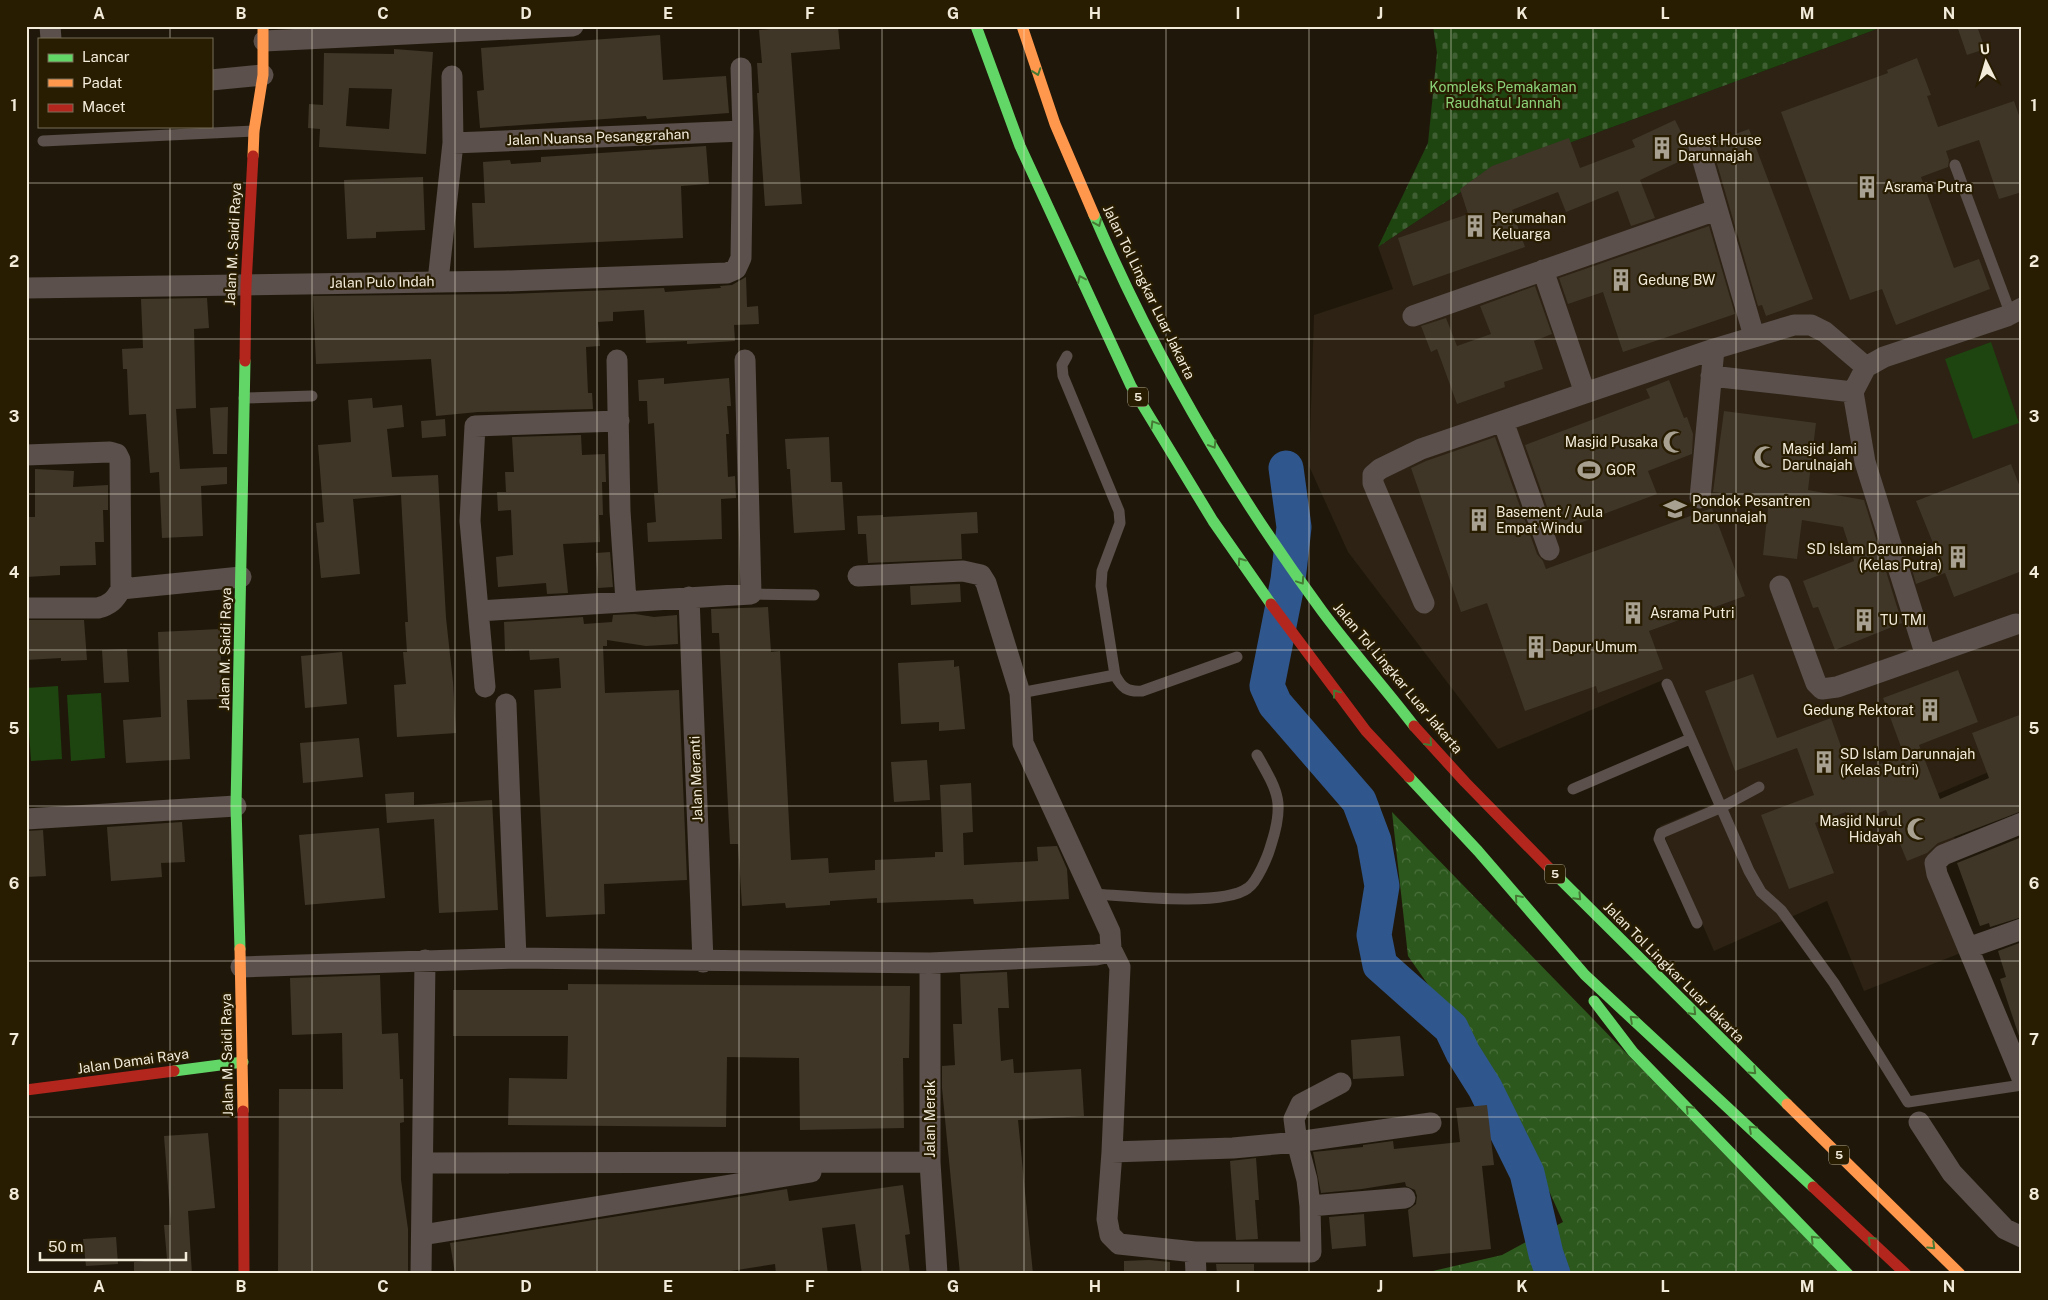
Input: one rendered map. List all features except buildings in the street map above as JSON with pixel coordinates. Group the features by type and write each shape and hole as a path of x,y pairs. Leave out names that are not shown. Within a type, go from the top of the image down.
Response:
{"main road":[{"name":"5","path":"976,26 1020,146 1131,386 1213,521 1292,634 1366,731 1478,851 1585,974 1906,1274"},
{"name":"Jalan Tol Lingkar Luar Jakarta","path":"1022,26 1059,133 1105,240 1168,370 1245,498 1322,612 1397,706 1433,747 1606,926 1960,1274"},
{"name":"Jalan M. Saidi Raya","path":"244,1274 243,1062 236,806 246,285 254,131 263,75 264,34"},
{"path":"1585,974 1586,985 1594,1001 1633,1052 1848,1274"},
{"name":"Jalan Damai Raya","path":"26,1090 243,1062"}],"street":[{"path":"264,34 573,26"},
{"path":"741,68 743,131"},
{"path":"212,80 263,75"},
{"path":"438,281 454,143 452,76"},
{"name":"Jalan Nuansa Pesanggrahan","path":"454,143 743,131"},
{"name":"Jalan Pulo Indah","path":"26,288 505,281 727,273 736,270 741,258 743,131"},
{"path":"1699,147 1754,336"},
{"path":"1413,316 1716,210"},
{"path":"1543,270 1585,394"},
{"path":"1926,656 1866,462 1853,392 1866,367 1884,357 2018,312"},
{"path":"1424,604 1373,483 1374,476 1380,469 1421,449 1714,349 1794,325 1811,325 1826,332 1866,367"},
{"path":"1700,498 1714,349"},
{"path":"617,360 620,511 626,601"},
{"path":"479,611 751,594 745,360"},
{"path":"1711,376 1853,392"},
{"path":"485,687 470,521 475,426 619,421"},
{"path":"1503,421 1549,550"},
{"path":"26,455 110,452 116,454 120,460 121,589 116,599 107,606 98,608 26,608"},
{"path":"858,576 963,571 982,575 992,599 1020,692 1023,743 1094,894 1110,932 1111,949 1120,967 1112,1152 1107,1220 1110,1236 1119,1244 1196,1252 1311,1252 1308,1180 1297,1142 1294,1120 1301,1104 1341,1083"},
{"path":"121,589 241,577"},
{"path":"1780,586 1816,683 1822,689 1837,687 2016,624"},
{"name":"Jalan Meranti","path":"689,597 703,962"},
{"path":"506,704 516,958"},
{"path":"26,819 236,806"},
{"path":"2022,822 1943,855 1935,863 1937,874 2022,1078"},
{"path":"1968,948 2022,929"},
{"path":"240,967 516,958 703,962 930,963 1096,955 1106,953 1111,949"},
{"path":"421,1274 425,960"},
{"name":"Jalan Merak","path":"930,963 930,1162 937,1274"},
{"path":"1919,1122 1952,1173 2005,1230 2022,1237"},
{"path":"1112,1152 1233,1148 1297,1142 1431,1123"},
{"path":"422,1235 790,1176 815,1171 841,1162"},
{"path":"422,1164 930,1162"},
{"path":"1310,1206 1405,1198"},
{"path":"1196,1252 1196,1274"}],"lane":[{"path":"43,141 254,131"},
{"path":"1955,166 2018,312"},
{"path":"1067,356 1062,365 1063,376 1119,511 1120,523 1102,571 1101,586 1115,675 1123,688 1130,692 1142,691 1237,657"},
{"path":"244,398 312,396"},
{"path":"751,594 814,595"},
{"path":"1020,692 1115,675"},
{"path":"1667,684 1720,808 1749,871 1761,892 1781,910 1834,983 1908,1102 2022,1085"},
{"path":"1573,789 1690,739"},
{"path":"1094,894 1208,899 1233,896 1250,888 1268,856 1276,829 1279,801 1275,787 1257,756"},
{"path":"1697,923 1659,840 1659,836 1661,833 1720,808 1759,788"}],"shaded area":[{"name":"Pondok Pesantren Darunnajah","path":"1885,26 2022,26 2022,758 1937,794 1957,844 1934,853 1971,949 1864,991 1827,901 1714,951 1660,826 1718,802 1668,678 1498,749 1348,552 1309,466 1314,315 1393,289 1378,247 1491,172"}],"green space":[{"name":"Kompleks Pemakaman Raudhatul Jannah","path":"1433,26 1885,26 1491,172 1378,247 1428,143 1437,53"},
{"path":"1991,342 2019,423 1973,439 1945,359"},
{"path":"58,686 62,759 31,761 26,688"},
{"path":"101,693 105,758 71,761 67,695"},
{"path":"1392,812 1840,1274 1420,1274 1502,1255 1563,1222 1507,1097 1408,956"}],"waterway":[{"path":"1286,468 1294,527 1288,580 1267,686 1275,704 1359,801 1374,841 1382,886 1374,935 1380,965 1451,1028 1463,1053 1485,1088 1527,1173 1546,1254 1553,1274"}],"traffic: fast":[{"path":"976,26 1020,146 1131,386 1213,521 1271,604"},
{"path":"1094,215 1142,319 1226,469 1289,565 1322,611 1414,726"},
{"path":"240,949 236,806 245,361"},
{"path":"1409,777 1478,851 1585,975 1813,1187"},
{"path":"1559,878 1787,1104"},
{"path":"1594,1001 1633,1052 1848,1274"},
{"path":"174,1071 243,1062"}],"traffic: slow":[{"path":"253,156 254,131 263,75 263,26"},
{"path":"1022,26 1055,124 1094,215"},
{"path":"240,949 243,1111"},
{"path":"1787,1104 1960,1274"}],"traffic: jam":[{"path":"245,361 246,285 253,156"},
{"path":"1271,604 1366,731 1409,777"},
{"path":"1414,726 1465,782 1559,878"},
{"path":"26,1090 174,1071"},
{"path":"243,1111 244,1274"},
{"path":"1813,1187 1906,1274"}],"place":[{"name":"Guest House Darunnajah","path":"1662,148"},
{"name":"Asrama Putra","path":"1867,187"},
{"name":"Perumahan Keluarga","path":"1475,226"},
{"name":"Gedung BW","path":"1621,280"},
{"name":"Masjid Pusaka","path":"1674,442"},
{"name":"Masjid Jami Darulnajah","path":"1765,457"},
{"name":"GOR","path":"1589,470"},
{"name":"Pondok Pesantren Darunnajah","path":"1675,509"},
{"name":"Basement / Aula Empat Windu","path":"1479,520"},
{"name":"SD Islam Darunnajah (Kelas Putra)","path":"1958,557"},
{"name":"Asrama Putri","path":"1633,613"},
{"name":"TU TMI","path":"1864,620"},
{"name":"Dapur Umum","path":"1536,647"},
{"name":"Gedung Rektorat","path":"1930,710"},
{"name":"SD Islam Darunnajah (Kelas Putri)","path":"1824,762"},
{"name":"Masjid Nurul Hidayah","path":"1918,829"}]}
